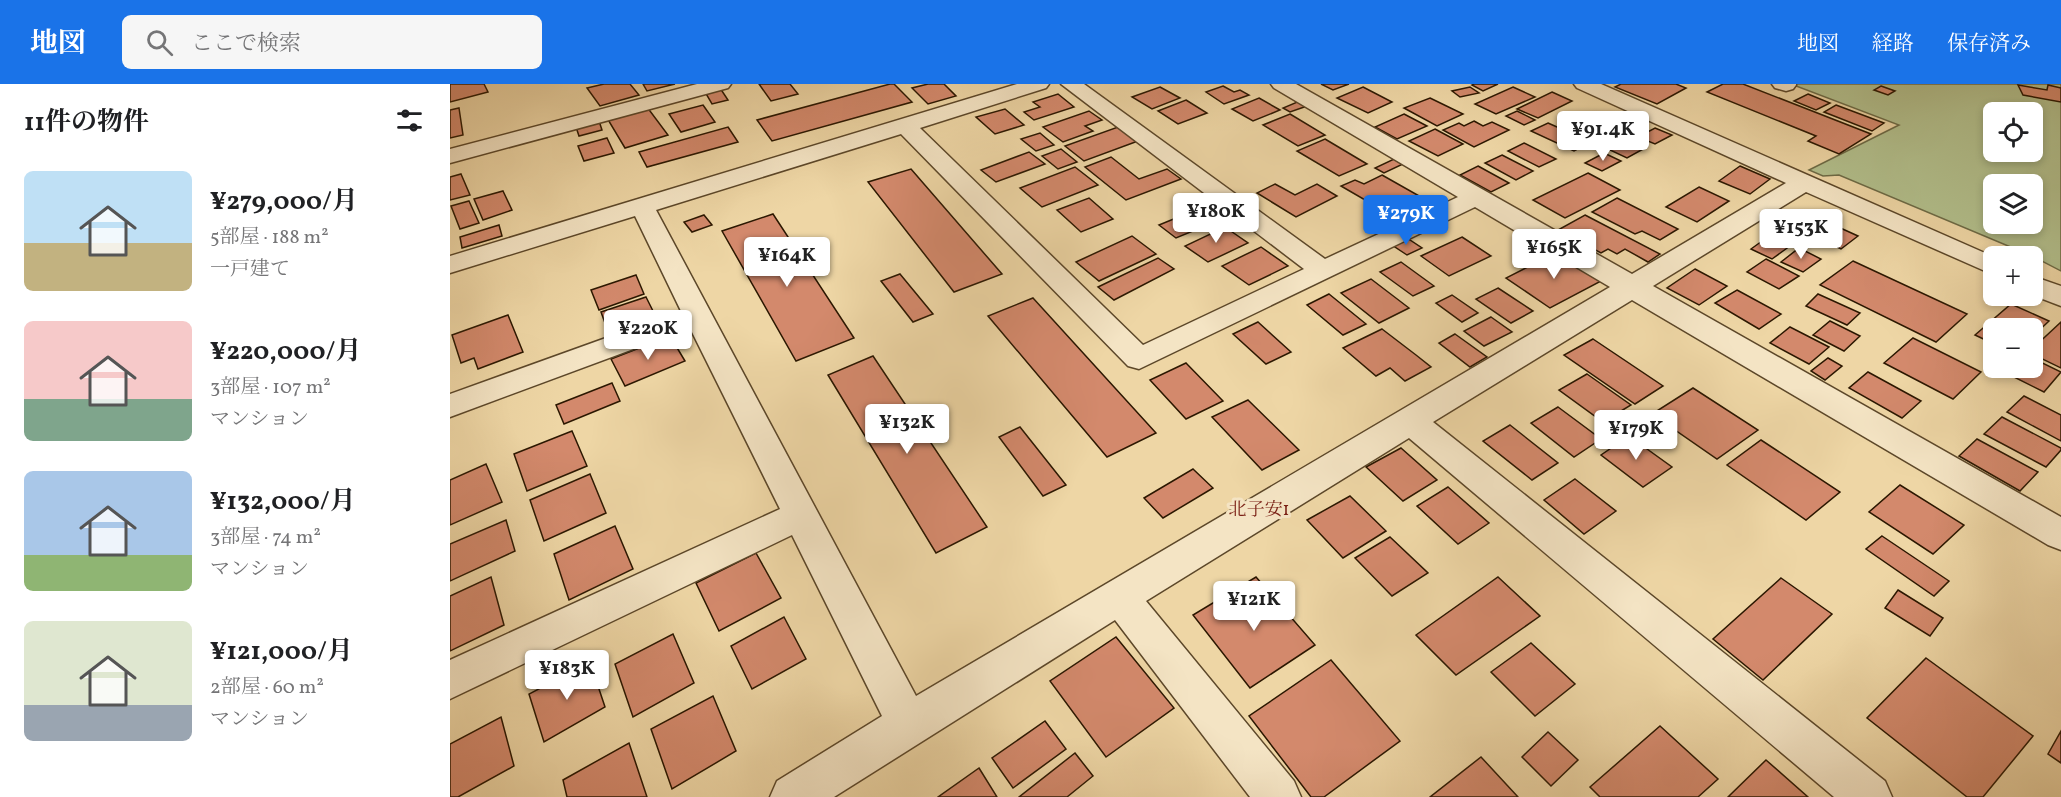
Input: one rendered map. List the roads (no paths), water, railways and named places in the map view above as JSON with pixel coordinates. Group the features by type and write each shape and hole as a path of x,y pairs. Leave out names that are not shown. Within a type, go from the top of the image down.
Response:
{"street":[{"path":"450,156 721,84"},
{"path":"450,265 905,125 1001,89 1039,84"},
{"path":"1071,84 1323,270"},
{"path":"1281,84 2061,535"},
{"path":"1594,86 1983,262"},
{"path":"905,125 1139,359 1477,197"},
{"path":"793,797 908,724 1804,182"},
{"path":"642,206 908,724"},
{"path":"2043,289 2061,297"},
{"path":"450,406 698,315"},
{"path":"1410,421 1869,797"},
{"path":"450,680 801,515"},
{"path":"1119,596 1278,797"}],"district":[{"name":"北子安1","path":"1259,510"}]}
